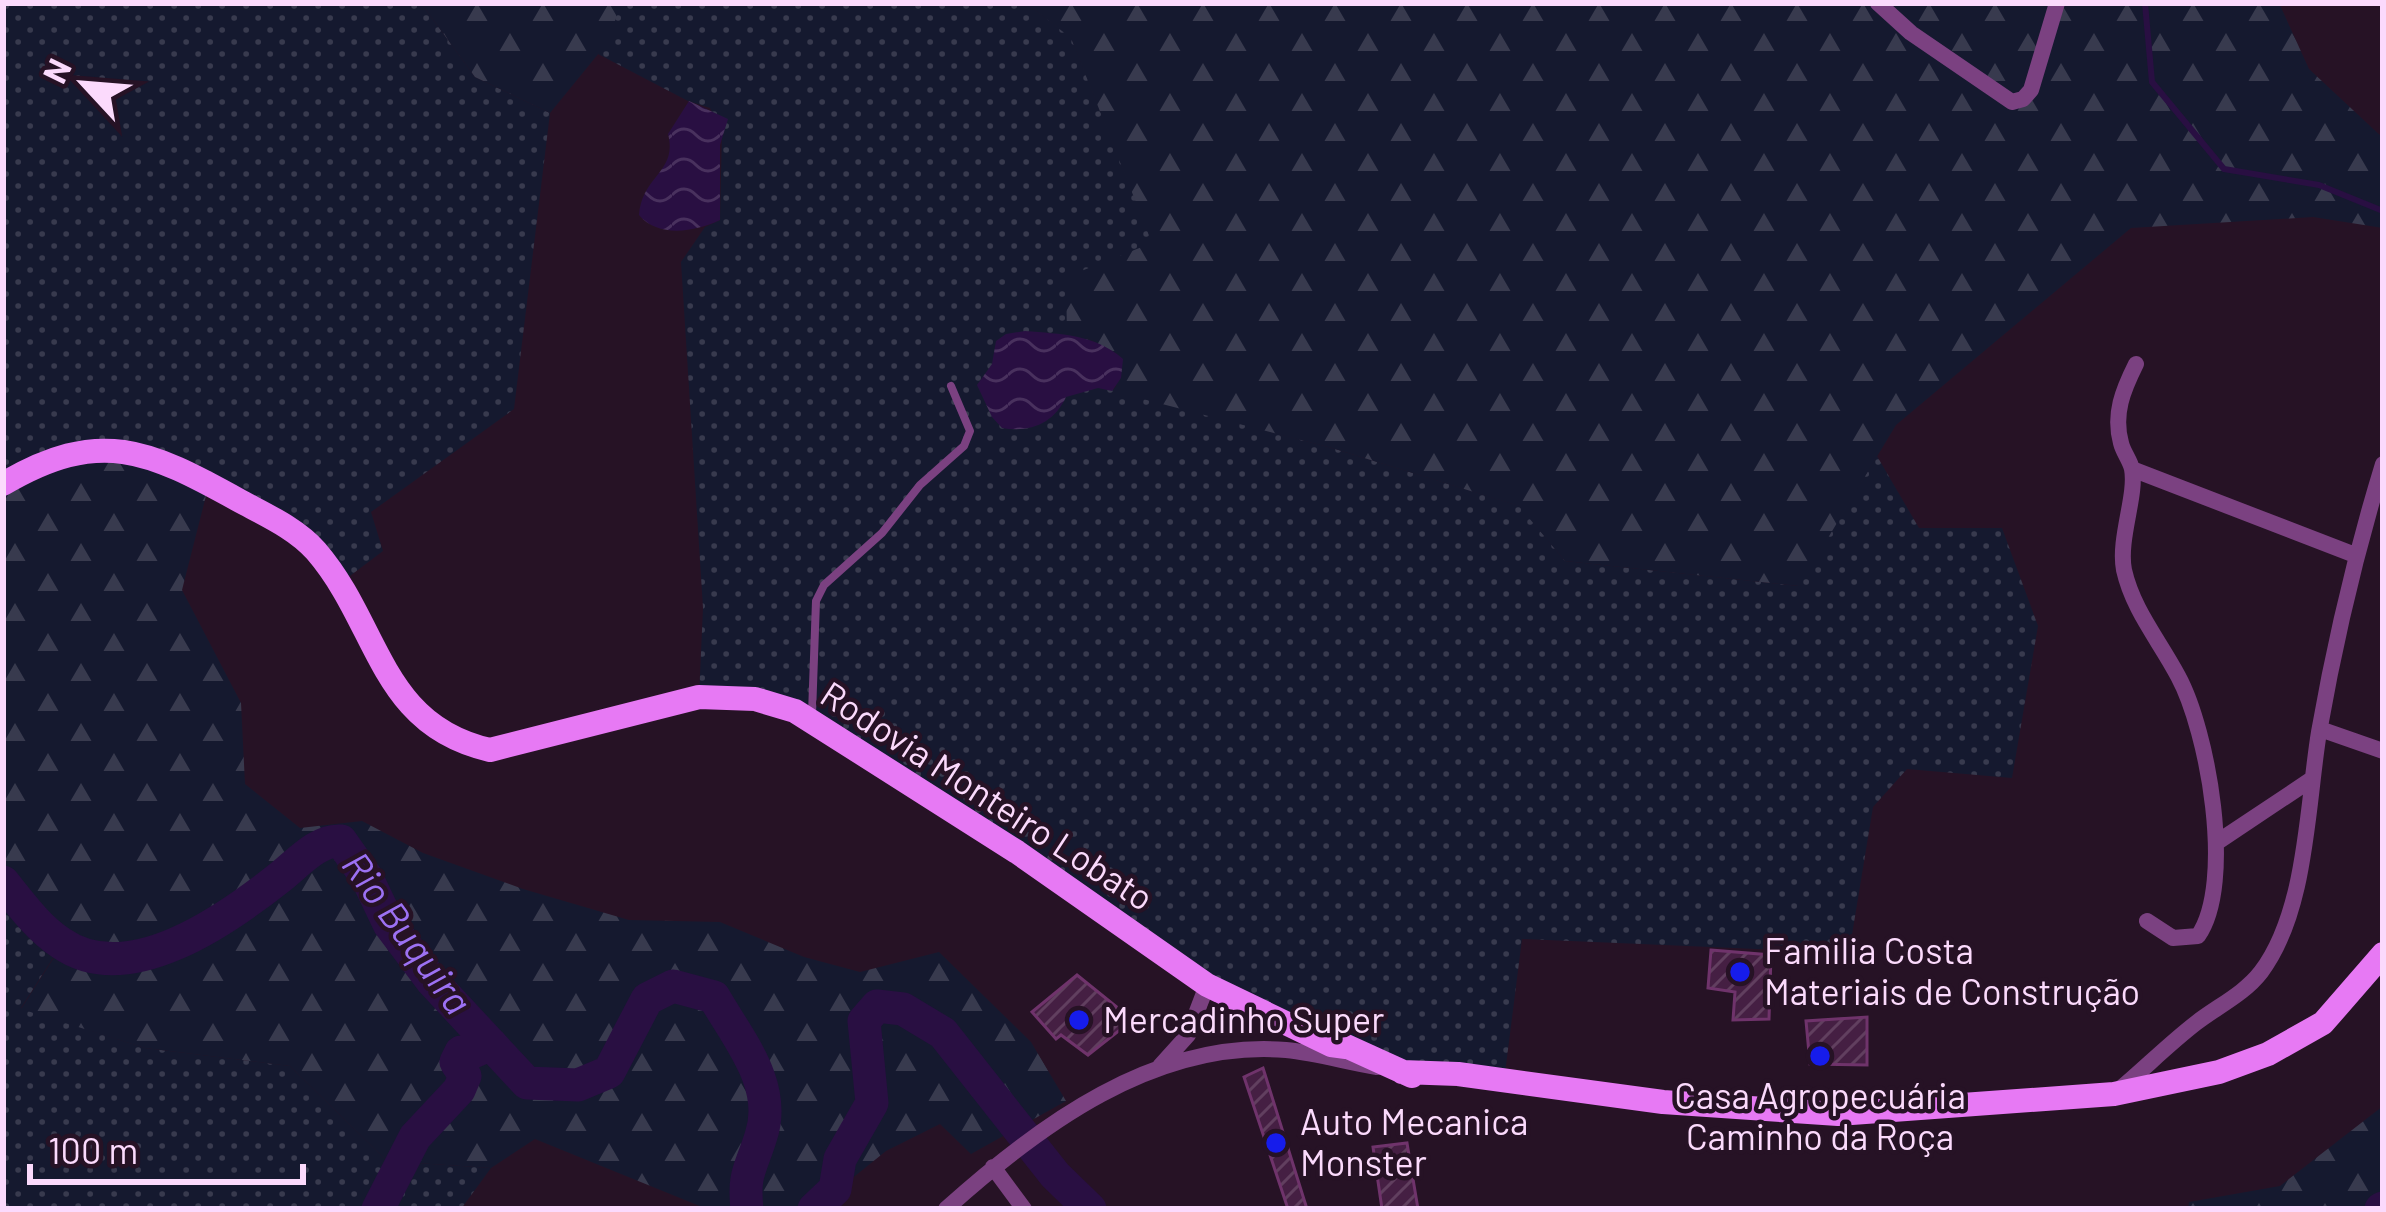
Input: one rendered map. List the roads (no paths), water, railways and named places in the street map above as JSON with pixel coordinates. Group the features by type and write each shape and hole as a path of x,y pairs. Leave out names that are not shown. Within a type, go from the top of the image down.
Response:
{"main road":[{"name":"Rodovia Monteiro Lobato","path":"3,484 40,462 118,449 168,464 279,523 316,550 409,705 445,736 466,744 490,750 665,704 724,695 795,711 1017,852 1207,985 1330,1045 1402,1072 1458,1074 1663,1102 1838,1114 2114,1094 2219,1072 2268,1054 2323,1023 2383,954"}],"street":[{"path":"1878,3 1911,33 2012,102 2031,90 2057,3"},
{"path":"2136,364 2117,413 2122,450 2132,469 2122,563 2131,594 2180,678 2193,715 2216,843 2214,895 2208,922 2198,936 2173,938 2147,921"},
{"path":"2114,1094 2260,974 2278,945 2302,855 2320,729 2355,555 2383,464"},
{"path":"2132,469 2355,555"},
{"path":"2320,729 2383,751"},
{"path":"2216,843 2312,779"},
{"path":"1159,1067 1188,1035 1207,985"},
{"path":"946,1209 1015,1150 1119,1082 1159,1067 1246,1050 1288,1050 1402,1072"},
{"path":"992,1167 1024,1209"}],"lane":[{"path":"812,721 816,601 841,566 882,532 920,485 964,446 970,431 951,386"}],"water":[{"path":"689,101 728,119 720,145 720,220 699,228 666,230 639,215 646,191 668,157 668,134"},
{"path":"1025,331 1101,344 1123,359 1121,378 1112,391 1098,388 1066,397 1055,414 1040,424 1002,428 977,385 992,364 996,341"}],"waterway":[{"path":"2145,3 2152,82 2224,169 2319,185 2383,211"},
{"name":"Rio Buquira","path":"3,882 37,923 61,943 87,955 116,959 175,944 204,929 316,848 341,841 367,878 389,924 432,981 527,1083 578,1085 609,1072 647,999 673,986 714,997 753,1063 764,1099 761,1136 747,1179 747,1209"},
{"name":"Rio Buquira","path":"814,1209 835,1189 840,1159 872,1103 864,1021 877,1006 903,1009 943,1033 1055,1175 1090,1209"},
{"path":"378,1209 415,1137 459,1090 465,1076 456,1062 461,1052 491,1044"}],"place":[{"name":"Familia Costa Materiais de Construção","path":"1740,972"},
{"name":"Mercadinho Super","path":"1079,1020"},
{"name":"Casa Agropecuária Caminho da Roça","path":"1820,1056"},
{"name":"Auto Mecanica Monster","path":"1276,1143"}]}
